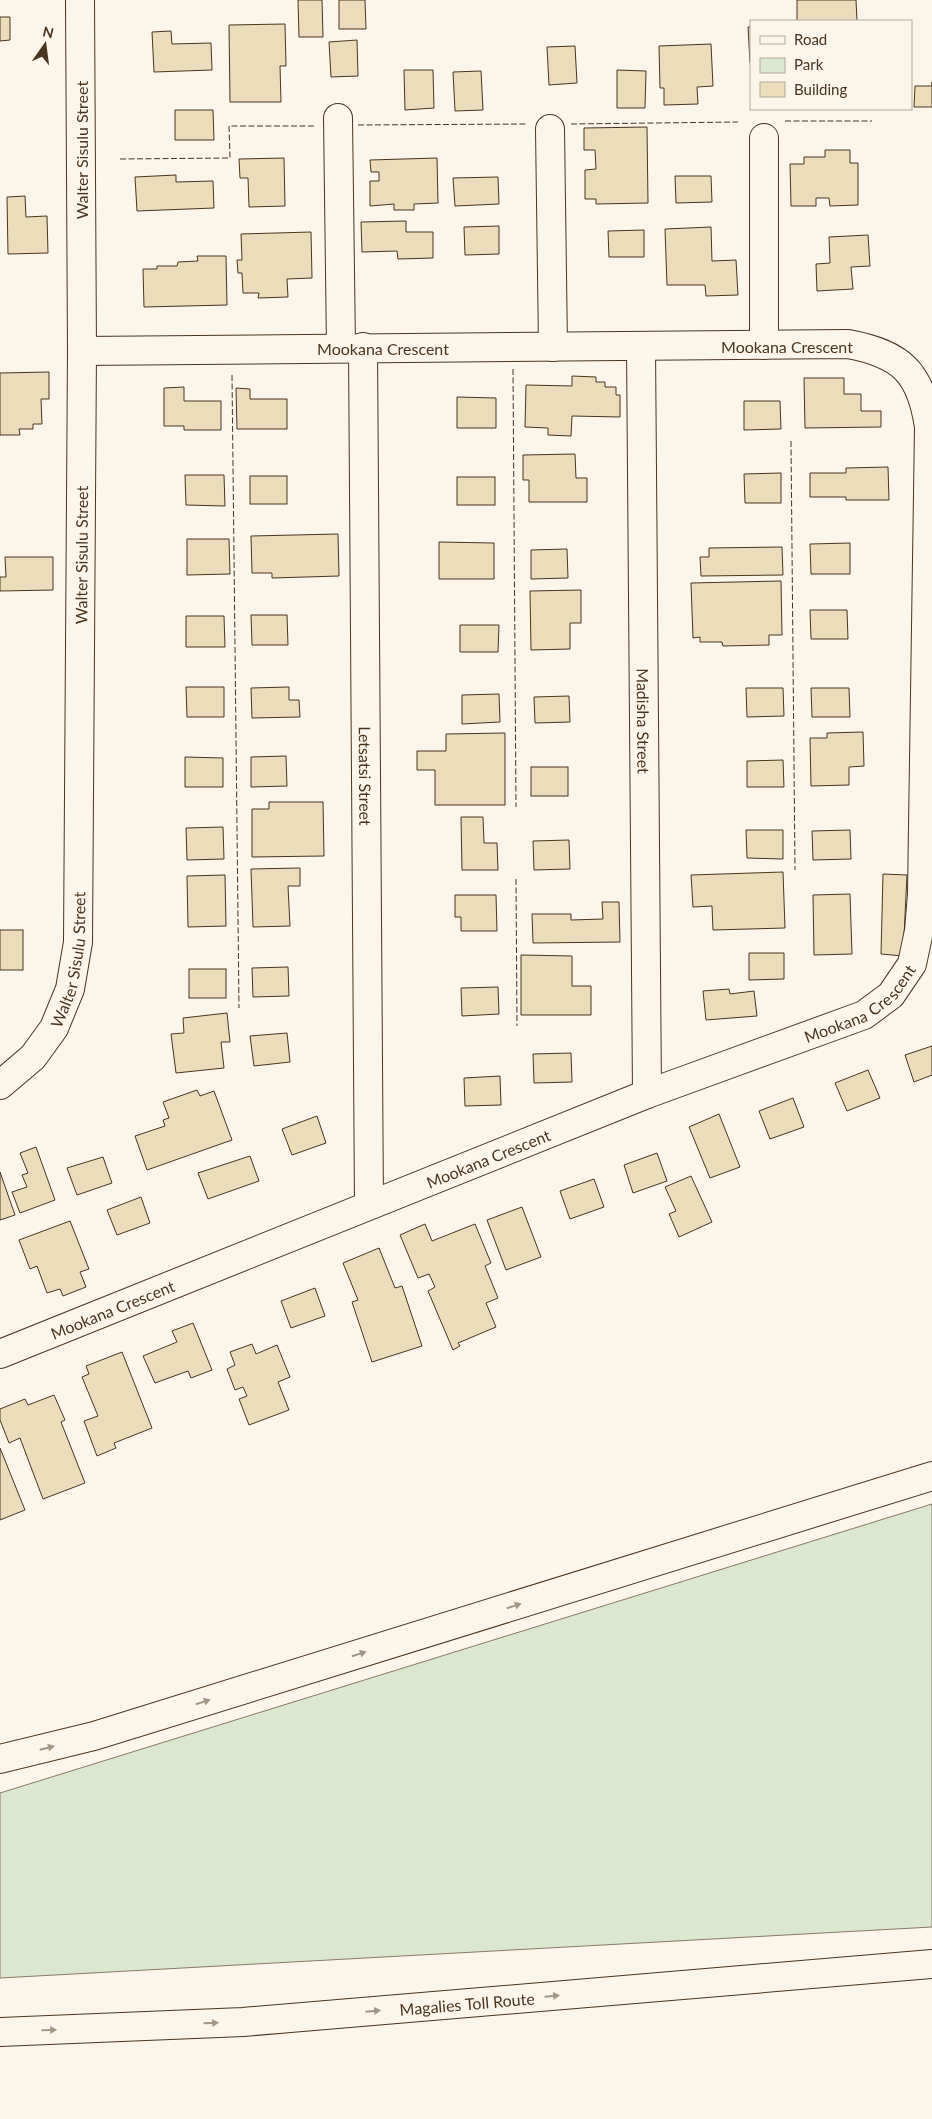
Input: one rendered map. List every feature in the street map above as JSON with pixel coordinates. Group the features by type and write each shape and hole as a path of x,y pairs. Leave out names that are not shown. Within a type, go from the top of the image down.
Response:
{"main road":[{"name":"Walter Sisulu Street","path":"0,1084 33,1057 54,1028 70,989 78,942 82,351 80,0"},
{"name":"Letsatsi Street","path":"338,118 352,347 368,1205"},
{"path":"550,129 553,348"},
{"path":"764,138 764,345"},
{"name":"Mookana Crescent","path":"0,1354 647,1094 864,1015 891,995 912,964 919,931 922,894 929,427 925,402 914,377 897,361 872,348 848,344 553,348 352,347 82,351"},
{"name":"Madisha Street","path":"641,347 647,1094"},
{"path":"0,1759 94,1736 932,1476"},
{"name":"Magalies Toll Route","path":"0,2032 243,2022 932,1964"}],"green space":[{"path":"932,1504 932,1927 0,1978 0,1793"}],"building":[{"path":"298,0 322,0 323,37 299,37"},
{"path":"339,0 365,0 366,29 339,29"},
{"path":"797,0 856,0 857,20 797,20"},
{"path":"0,17 10,17 10,40 0,41"},
{"path":"285,24 286,66 280,66 281,102 230,102 229,25"},
{"path":"748,27 750,27 750,63"},
{"path":"171,31 172,44 211,43 212,70 154,72 152,32"},
{"path":"357,40 358,76 331,77 329,42"},
{"path":"711,44 713,86 697,87 698,104 664,105 664,88 660,88 659,46"},
{"path":"575,46 577,83 549,85 547,47"},
{"path":"404,70 433,70 434,108 405,110"},
{"path":"617,70 646,71 645,108 617,108"},
{"path":"481,71 483,110 455,111 453,72"},
{"path":"915,86 932,86 932,107 914,107"},
{"path":"175,110 213,110 214,140 175,140"},
{"path":"647,127 648,203 596,204 596,199 585,199 585,170 596,169 595,150 584,150 584,128"},
{"path":"825,150 850,150 850,163 858,163 858,205 830,206 829,198 816,198 816,206 791,206 790,164 804,164 804,157 825,157"},
{"path":"284,158 285,206 249,207 248,178 240,178 239,159"},
{"path":"437,158 438,203 414,204 414,210 394,210 394,204 370,206 370,181 379,181 379,172 371,172 370,160"},
{"path":"176,175 176,182 213,181 214,208 137,211 135,177"},
{"path":"675,176 711,176 712,202 676,203"},
{"path":"498,177 499,204 455,206 453,178"},
{"path":"25,196 26,217 47,216 48,253 8,254 7,197"},
{"path":"406,221 406,232 433,232 433,258 398,259 397,251 362,252 361,222"},
{"path":"499,226 499,254 465,255 464,227"},
{"path":"711,227 712,261 736,260 738,295 706,296 705,285 667,285 665,229"},
{"path":"644,230 644,257 609,257 608,231"},
{"path":"311,232 312,278 287,279 288,297 258,298 259,293 243,293 242,273 238,273 237,260 242,260 241,234"},
{"path":"868,235 870,266 851,267 853,289 817,291 816,264 830,263 829,237"},
{"path":"197,256 226,256 227,305 144,307 143,269 157,269 157,266 177,266 178,262 198,261"},
{"path":"49,372 49,399 41,399 42,424 33,424 33,429 19,429 20,435 0,435 0,373"},
{"path":"572,376 596,377 596,382 605,382 605,387 616,387 616,395 620,395 620,417 572,416 571,436 548,435 548,428 525,427 526,385 572,386"},
{"path":"804,378 844,378 844,394 861,394 861,411 881,411 881,427 805,428"},
{"path":"184,387 184,401 221,401 221,430 184,430 184,426 164,426 164,388"},
{"path":"236,388 250,389 250,399 287,399 287,429 237,429"},
{"path":"457,397 496,398 496,428 457,428"},
{"path":"744,401 780,401 781,429 744,430"},
{"path":"575,454 576,478 587,478 587,502 529,502 529,480 523,480 523,455"},
{"path":"888,467 889,500 846,500 846,497 810,497 810,473 846,473 846,468"},
{"path":"781,473 781,503 745,503 744,474"},
{"path":"185,475 224,475 225,506 186,505"},
{"path":"250,476 287,476 287,504 250,504"},
{"path":"457,477 495,477 495,505 457,505"},
{"path":"338,534 339,576 272,578 272,573 252,573 251,536"},
{"path":"187,539 229,539 230,574 187,575"},
{"path":"439,542 494,543 494,579 439,579"},
{"path":"850,543 850,574 811,574 810,544"},
{"path":"782,547 783,575 701,576 700,557 709,557 709,548"},
{"path":"567,549 568,578 531,579 531,550"},
{"path":"5,557 53,557 53,590 0,591 0,577 6,577"},
{"path":"781,581 782,635 769,635 769,645 723,646 722,642 700,642 700,637 693,638 691,583"},
{"path":"581,590 581,623 570,623 570,649 531,650 530,591"},
{"path":"810,610 847,610 848,639 811,639"},
{"path":"251,615 287,615 288,645 252,645"},
{"path":"186,616 224,616 225,647 186,647"},
{"path":"460,625 499,625 498,652 460,652"},
{"path":"186,687 224,687 224,717 187,717"},
{"path":"289,687 289,700 299,700 300,717 252,718 251,688"},
{"path":"746,688 783,688 784,716 747,717"},
{"path":"811,688 849,688 850,717 812,717"},
{"path":"499,694 500,722 462,724 462,695"},
{"path":"569,696 570,722 535,723 534,697"},
{"path":"863,732 864,766 849,767 849,785 811,786 810,738 827,738 827,733"},
{"path":"505,733 505,805 435,805 435,770 417,770 417,751 446,751 446,734"},
{"path":"286,756 287,786 251,787 251,757"},
{"path":"185,757 223,758 223,787 185,787"},
{"path":"783,760 784,787 747,787 747,761"},
{"path":"531,767 568,767 568,796 531,796"},
{"path":"269,802 323,802 324,856 252,857 252,809 269,809"},
{"path":"461,817 483,817 484,843 497,843 498,870 462,870"},
{"path":"223,827 224,859 187,860 186,828"},
{"path":"746,830 783,830 783,859 747,858"},
{"path":"850,830 851,859 813,860 812,831"},
{"path":"569,840 570,869 534,870 533,841"},
{"path":"300,868 300,886 288,886 290,926 253,927 251,869"},
{"path":"783,872 785,928 713,930 712,906 693,907 691,875"},
{"path":"883,874 907,875 903,956 881,954"},
{"path":"225,875 226,926 188,927 187,876"},
{"path":"850,894 852,954 814,955 813,895"},
{"path":"455,895 496,895 497,931 461,931 461,917 455,917"},
{"path":"602,902 619,902 620,942 533,943 532,914 571,914 571,920 603,919"},
{"path":"0,930 23,930 23,970 0,970"},
{"path":"749,953 784,953 784,979 749,980"},
{"path":"521,955 572,956 572,986 591,986 591,1015 521,1015"},
{"path":"288,967 289,996 253,997 252,968"},
{"path":"189,969 226,969 226,998 189,998"},
{"path":"498,987 499,1014 462,1016 461,988"},
{"path":"729,989 730,994 754,991 757,1016 706,1020 703,991"},
{"path":"227,1013 230,1042 221,1042 224,1068 176,1073 171,1034 184,1033 183,1018"},
{"path":"287,1033 290,1062 254,1066 250,1036"},
{"path":"932,1046 932,1075 914,1082 905,1055"},
{"path":"571,1053 572,1082 534,1083 533,1054"},
{"path":"868,1070 880,1098 847,1111 835,1083"},
{"path":"500,1076 501,1105 465,1106 464,1078"},
{"path":"197,1090 200,1096 214,1091 232,1140 147,1170 135,1136 165,1126 163,1120 169,1118 163,1102"},
{"path":"793,1098 804,1127 770,1139 759,1111"},
{"path":"719,1114 740,1167 710,1178 689,1127"},
{"path":"317,1116 326,1143 292,1155 282,1129"},
{"path":"36,1147 55,1200 20,1213 12,1192 27,1187 22,1175 28,1173 20,1153"},
{"path":"657,1153 667,1181 633,1193 624,1165"},
{"path":"250,1156 259,1181 208,1199 198,1173"},
{"path":"103,1157 112,1183 77,1195 67,1168"},
{"path":"0,1172 15,1215 0,1220"},
{"path":"691,1176 712,1222 679,1237 669,1214 676,1211 665,1187"},
{"path":"594,1179 604,1207 570,1219 560,1191"},
{"path":"141,1197 150,1223 117,1235 107,1210"},
{"path":"522,1207 541,1257 506,1270 487,1220"},
{"path":"70,1221 89,1269 80,1272 86,1287 63,1296 60,1289 47,1293 37,1266 30,1269 19,1240"},
{"path":"425,1224 432,1241 475,1224 491,1263 485,1266 498,1298 486,1303 496,1327 458,1343 460,1346 453,1350 428,1291 435,1287 429,1274 418,1278 400,1235"},
{"path":"379,1248 395,1288 402,1286 422,1346 372,1362 352,1302 358,1300 343,1263"},
{"path":"315,1288 325,1316 291,1328 281,1301"},
{"path":"193,1323 212,1370 191,1378 188,1371 155,1383 143,1356 177,1342 172,1331"},
{"path":"252,1344 256,1354 277,1345 290,1377 278,1382 289,1410 249,1425 239,1399 247,1396 243,1387 235,1390 227,1369 235,1365 230,1352"},
{"path":"122,1352 152,1428 114,1443 116,1448 97,1456 84,1421 98,1416 82,1377 89,1374 86,1366"},
{"path":"54,1395 65,1420 61,1422 85,1483 43,1499 20,1438 9,1443 0,1420 0,1409 25,1399 28,1405"},
{"path":"0,1448 25,1510 0,1520"}],"fence":[{"path":"785,121 872,121"},
{"path":"571,124 738,122"},
{"path":"358,125 527,124"},
{"path":"120,159 230,158 229,126 316,126"},
{"path":"513,369 516,807"},
{"path":"232,375 239,1008"},
{"path":"791,441 795,870"},
{"path":"516,879 517,1026"}]}
